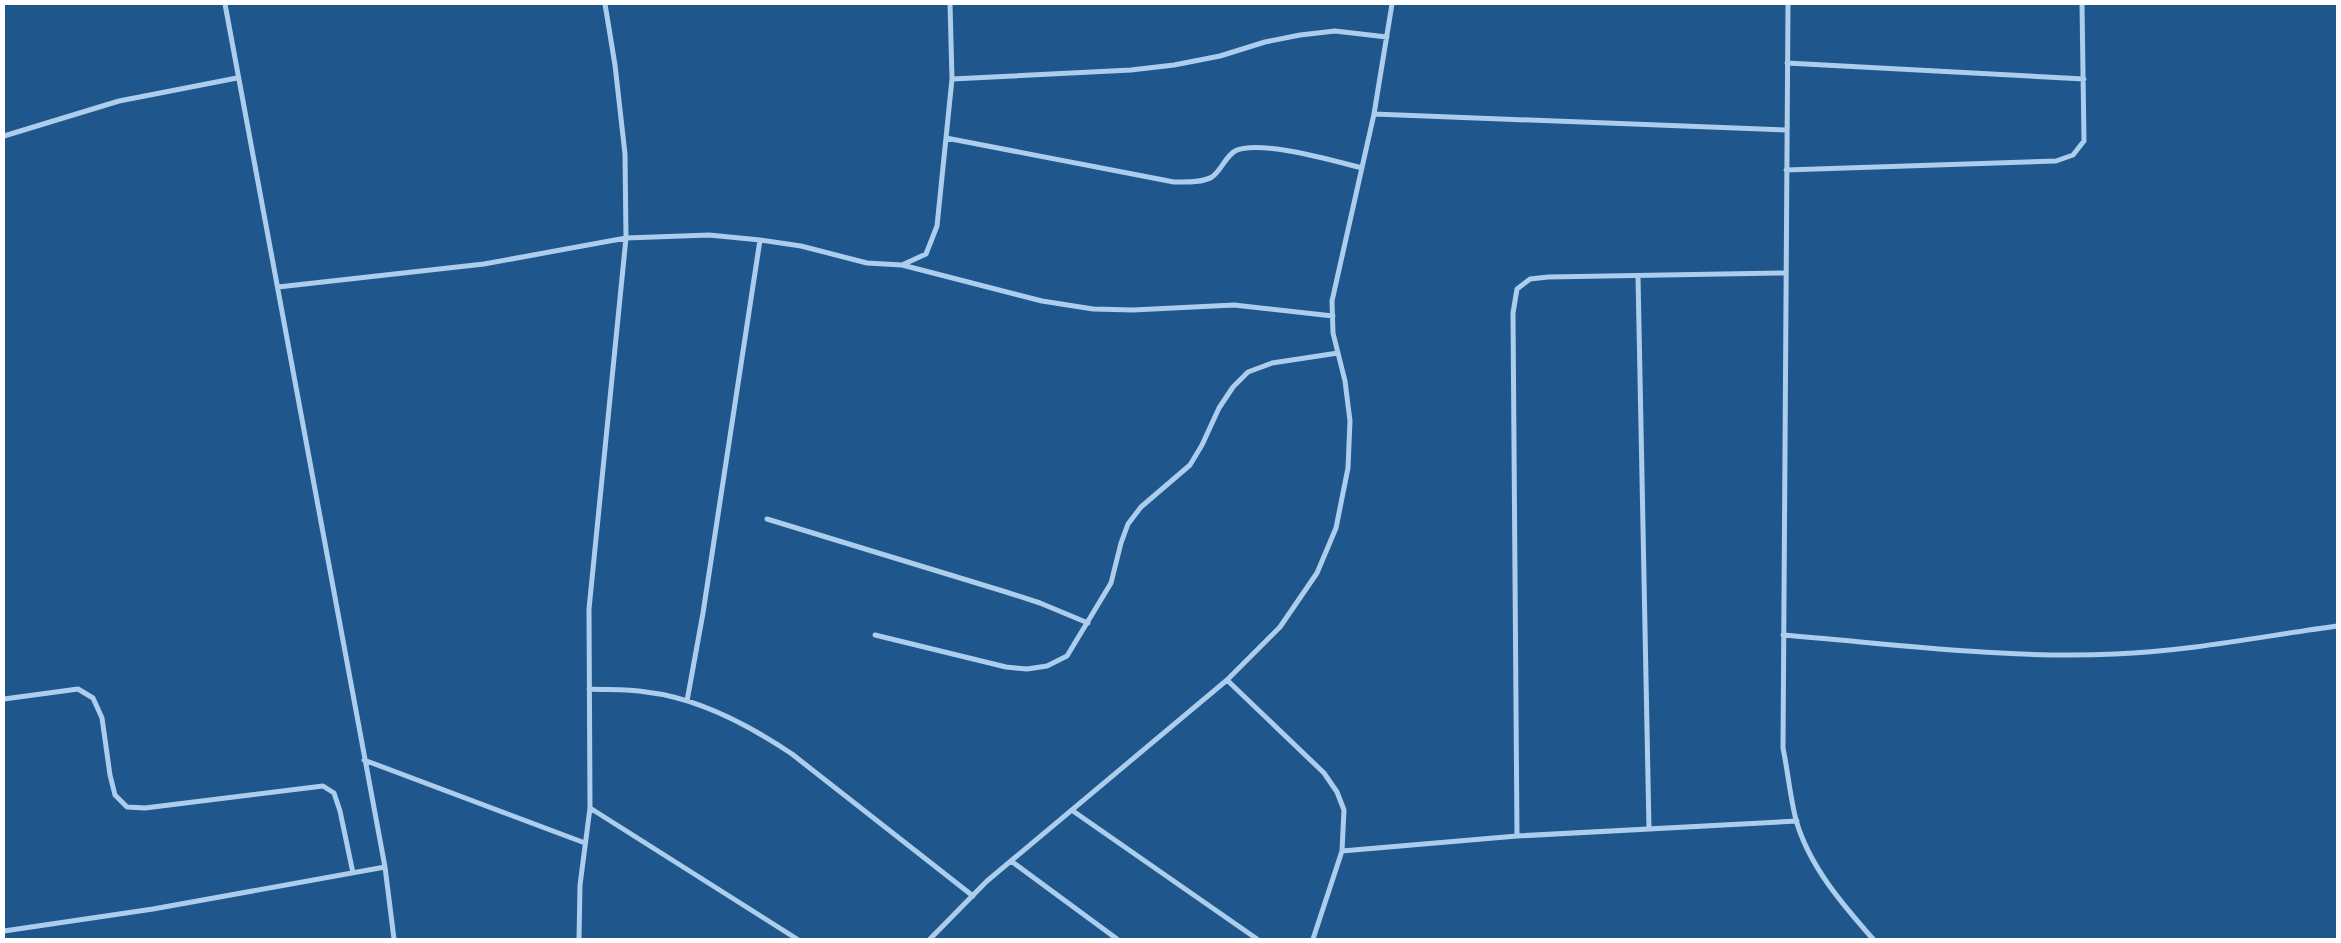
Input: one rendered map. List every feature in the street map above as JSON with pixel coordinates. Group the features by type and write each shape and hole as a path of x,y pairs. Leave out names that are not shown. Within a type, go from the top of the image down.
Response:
{"street":[{"path":"225,4 385,867 394,939"},
{"path":"580,939 580,901 584,842 590,808 590,600 626,238 625,154 616,65 605,4"},
{"path":"902,265 926,254 937,226 952,79 950,4"},
{"path":"930,939 1011,861 1227,680 1280,627 1318,573 1336,528 1348,468 1350,421 1345,381 1333,333 1332,301 1374,114 1392,4"},
{"path":"1788,4 1782,635 1783,748 1796,821 1812,856 1840,901 1873,939"},
{"path":"1786,170 2056,161 2073,155 2084,140 2082,4"},
{"path":"952,79 1132,70 1174,65 1220,56 1265,42 1335,31 1387,37"},
{"path":"1787,63 2084,79"},
{"path":"4,136 118,101 238,78"},
{"path":"1374,114 1786,130"},
{"path":"946,138 1174,182 1191,182 1212,177 1234,152 1252,147 1277,149 1362,168"},
{"path":"278,287 484,264 626,238 709,235 801,246 867,263 902,265 1042,300 1093,309 1133,310 1234,305 1332,316"},
{"path":"687,701 704,604 760,240"},
{"path":"1517,836 1514,313 1517,289 1530,279 1785,273"},
{"path":"1638,276 1650,829"},
{"path":"875,635 1006,667 1027,669 1047,666 1067,656 1111,583 1120,543 1128,524 1141,507 1190,465 1202,445 1219,408 1233,387 1248,372 1272,363 1338,353"},
{"path":"767,519 1014,594 1088,623"},
{"path":"1782,635 1980,651 2116,654 2187,648 2337,626"},
{"path":"1227,680 1324,773 1337,792 1344,810 1342,851 1313,939"},
{"path":"4,699 78,689 93,698 102,718 110,775 115,795 127,807 145,808 323,786 334,793 340,811 353,873"},
{"path":"589,689 647,692 687,701 716,711 756,731 792,754 973,896"},
{"path":"364,760 584,842"},
{"path":"590,808 797,939"},
{"path":"1073,811 1257,939"},
{"path":"1342,851 1517,836 1796,821"},
{"path":"1011,861 1117,939"},
{"path":"4,931 143,911 385,867"}]}
